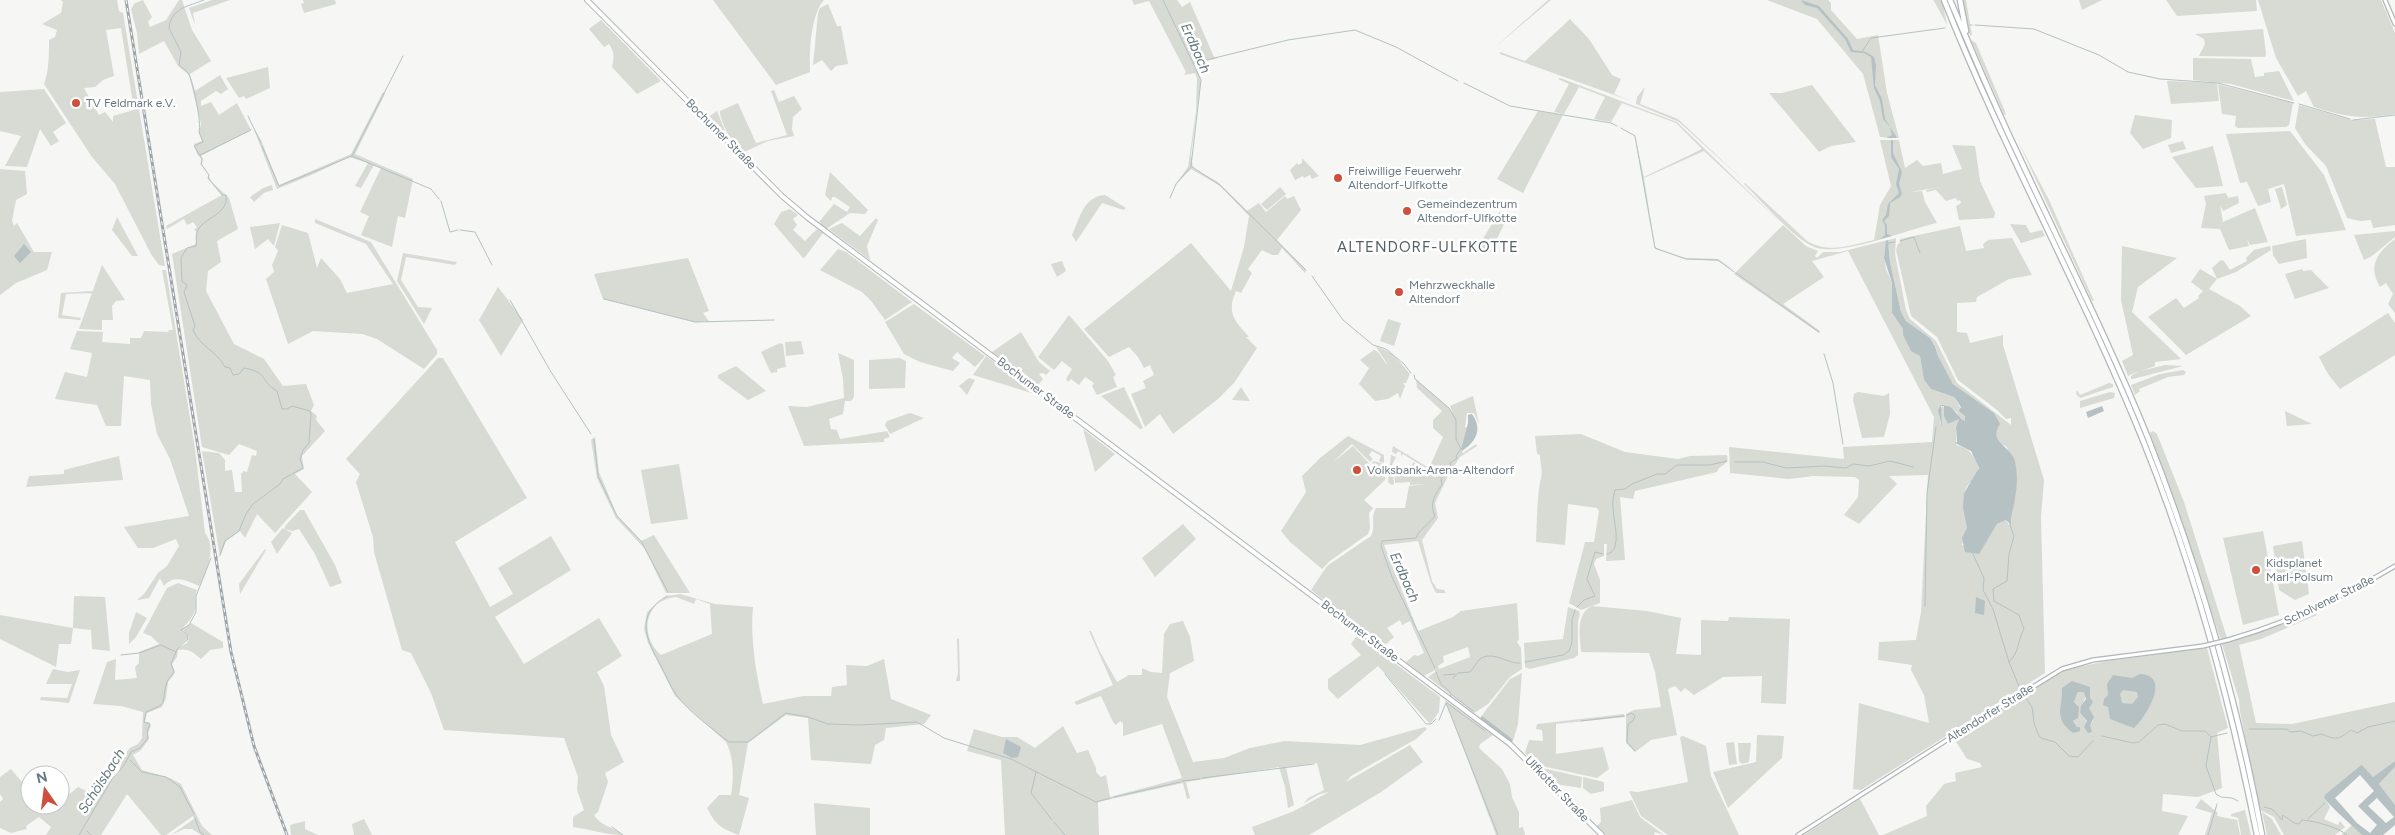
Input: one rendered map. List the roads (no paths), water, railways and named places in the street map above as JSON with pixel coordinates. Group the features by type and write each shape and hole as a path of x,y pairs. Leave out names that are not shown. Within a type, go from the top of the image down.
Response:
{"highway":[{"path":"1942,0 1984,94 2102,343 2153,467 2185,556 2210,637 2230,712 2257,835"},
{"path":"1950,0 2016,151 2109,348 2164,482 2195,571 2222,661 2245,754 2262,835"},
{"path":"1960,0 1967,39"}],"main road":[{"name":"Bochumer Straße","path":"587,0 776,189 808,218 1512,745"},
{"path":"2385,0 2395,24"},
{"name":"Scholvener Straße","path":"2203,646 2269,628 2316,609 2395,566"},
{"name":"Altendorfer Straße","path":"1798,835 2053,674 2084,662 2203,646"},
{"name":"Ulfkotter Straße","path":"1512,745 1602,835"}],"waterway":[{"path":"204,0 177,12 170,21 169,28 181,52 179,65 188,73 194,93 198,112 199,132 203,142 194,146 202,159 201,164 209,175 208,178 222,195 226,195 224,207 201,226 196,236 196,246 187,248 181,258 182,281 187,285 184,292 195,326 193,330 200,341 218,357 225,367 230,368 233,375 239,374 244,368 257,372 277,391 282,409 292,406 310,411 311,414 309,443 303,450 300,459 303,468 283,479 280,484 253,504 246,514 239,531 225,541 220,555"},
{"name":"Erdbach","path":"1163,0 1201,80 1191,166 1221,186 1306,270"},
{"path":"1975,25 2034,29 2099,55 2128,72 2160,79 2218,83 2294,103"},
{"path":"1862,52 1871,38 1945,28"},
{"path":"1194,63 1288,40 1355,30 1396,47 1458,81"},
{"path":"352,156 403,56"},
{"path":"1464,83 1510,106 1611,123 1617,126"},
{"path":"2299,104 2350,119"},
{"path":"2353,120 2395,115"},
{"path":"248,116 261,143"},
{"path":"1621,128 1635,136 1655,248 1686,259 1718,260 1734,272"},
{"path":"200,155 251,130"},
{"path":"262,146 279,186 352,156 431,189 439,199"},
{"name":"Erdbach","path":"1170,198 1176,184 1191,167"},
{"path":"441,201 450,232 458,230"},
{"path":"460,230 475,232 492,265"},
{"path":"1900,241 1914,237 1920,253"},
{"path":"1888,243 1895,242"},
{"path":"1736,273 1819,332"},
{"name":"Erdbach","path":"1312,276 1343,320 1373,345 1386,349 1404,364 1411,373"},
{"path":"604,299 695,322 774,320"},
{"path":"510,300 551,372 591,434"},
{"path":"1824,354 1833,383 1843,444"},
{"name":"Erdbach","path":"1414,375 1415,379 1449,408 1456,420 1456,439 1461,449 1456,456 1457,458 1450,463 1451,468 1441,479 1442,485 1433,503 1435,516 1433,519 1416,538 1382,541 1381,546 1392,577 1435,668"},
{"path":"1925,606 1927,493 1936,427"},
{"path":"594,439 598,476 617,516 641,541 668,592"},
{"path":"1607,554 1614,549 1616,540 1613,505 1615,490 1625,489 1632,484 1657,474 1665,474 1677,465 1710,465 1727,461"},
{"path":"1735,462 1763,462 1786,468 1824,466 1846,468 1853,464 1869,466 1890,461 1913,467"},
{"path":"2009,662 2017,650 2024,629 2019,615 1994,601 1993,589 2007,581 2009,554 2014,536 2010,525"},
{"path":"1577,607 1584,600 1595,596 1587,579 1595,552 1603,554"},
{"path":"1972,552 1984,578 1983,590 1993,609 2009,662 2021,691 2032,707 2034,723 2038,734 2041,738 2055,742 2069,756 2078,757 2093,741"},
{"name":"Schölsbach","path":"79,835 112,779 123,766 131,752 140,748 148,738 147,731 150,724 144,722 146,712 163,703 167,683 174,671 171,664 177,649 188,639 187,635 181,630 189,625 196,612 196,596 211,558"},
{"path":"667,596 656,604 647,620 646,629 652,648 677,696 694,714 729,742 748,742 786,713 808,717 828,724 859,725 917,722 944,738 1011,759 1096,802 1111,798"},
{"path":"1525,662 1563,655 1569,651 1572,642 1572,620 1575,610"},
{"path":"121,655 139,653 161,645 176,652"},
{"path":"1453,678 1458,673 1470,672 1480,659 1485,657 1490,656 1520,663"},
{"name":"Erdbach","path":"1436,672 1441,684 1450,692 1451,696"},
{"path":"1385,674 1426,724 1431,724 1436,719"},
{"path":"1444,675 1455,674"},
{"path":"1452,695 1473,711"},
{"name":"Erdbach","path":"1446,703 1498,835"},
{"path":"1439,720 1446,703"},
{"path":"1447,703 1485,731"},
{"path":"1627,715 1632,713 1635,716 1633,721 1628,724 1627,742 1635,751"},
{"path":"1581,721 1624,716"},
{"path":"1482,718 1511,740"},
{"path":"2249,729 2287,729 2290,732 2301,731 2313,736 2321,734 2336,738 2351,730 2357,733 2368,727 2395,721"},
{"path":"2102,736 2133,743 2139,742 2158,725 2165,724 2182,731 2205,731 2211,737 2206,766 2216,794 2238,801"},
{"path":"2211,737 2227,733"},
{"path":"130,760 142,772 166,777 180,787 194,814"},
{"path":"1202,778 1314,764"},
{"path":"1036,772 1031,793 1052,820"},
{"path":"1182,781 1200,779"},
{"path":"1114,797 1180,782"},
{"path":"2308,819 2325,803"},
{"path":"2208,835 2217,804"},
{"path":"2264,807 2272,809 2282,820 2283,815 2294,823 2299,824 2302,820 2320,823 2338,829 2347,835"},
{"path":"195,818 200,832 204,835"},
{"path":"1054,822 1065,835"},
{"path":"612,827 623,835"},
{"path":"87,831 91,835"}],"railway":[{"path":"126,0 231,652 254,746 287,835"}],"place":[{"name":"TV Feldmark e.V.","path":"76,103"},
{"name":"Freiwillige Feuerwehr Altendorf-Ulfkotte","path":"1338,178"},
{"name":"Gemeindezentrum Altendorf-Ulfkotte","path":"1407,211"},
{"name":"Mehrzweckhalle Altendorf","path":"1399,292"},
{"name":"Volksbank-Arena-Altendorf","path":"1357,470"},
{"name":"Kidsplanet Marl-Polsum","path":"2256,570"}],"district":[{"name":"ALTENDORF-ULFKOTTE","path":"1428,247"}]}
